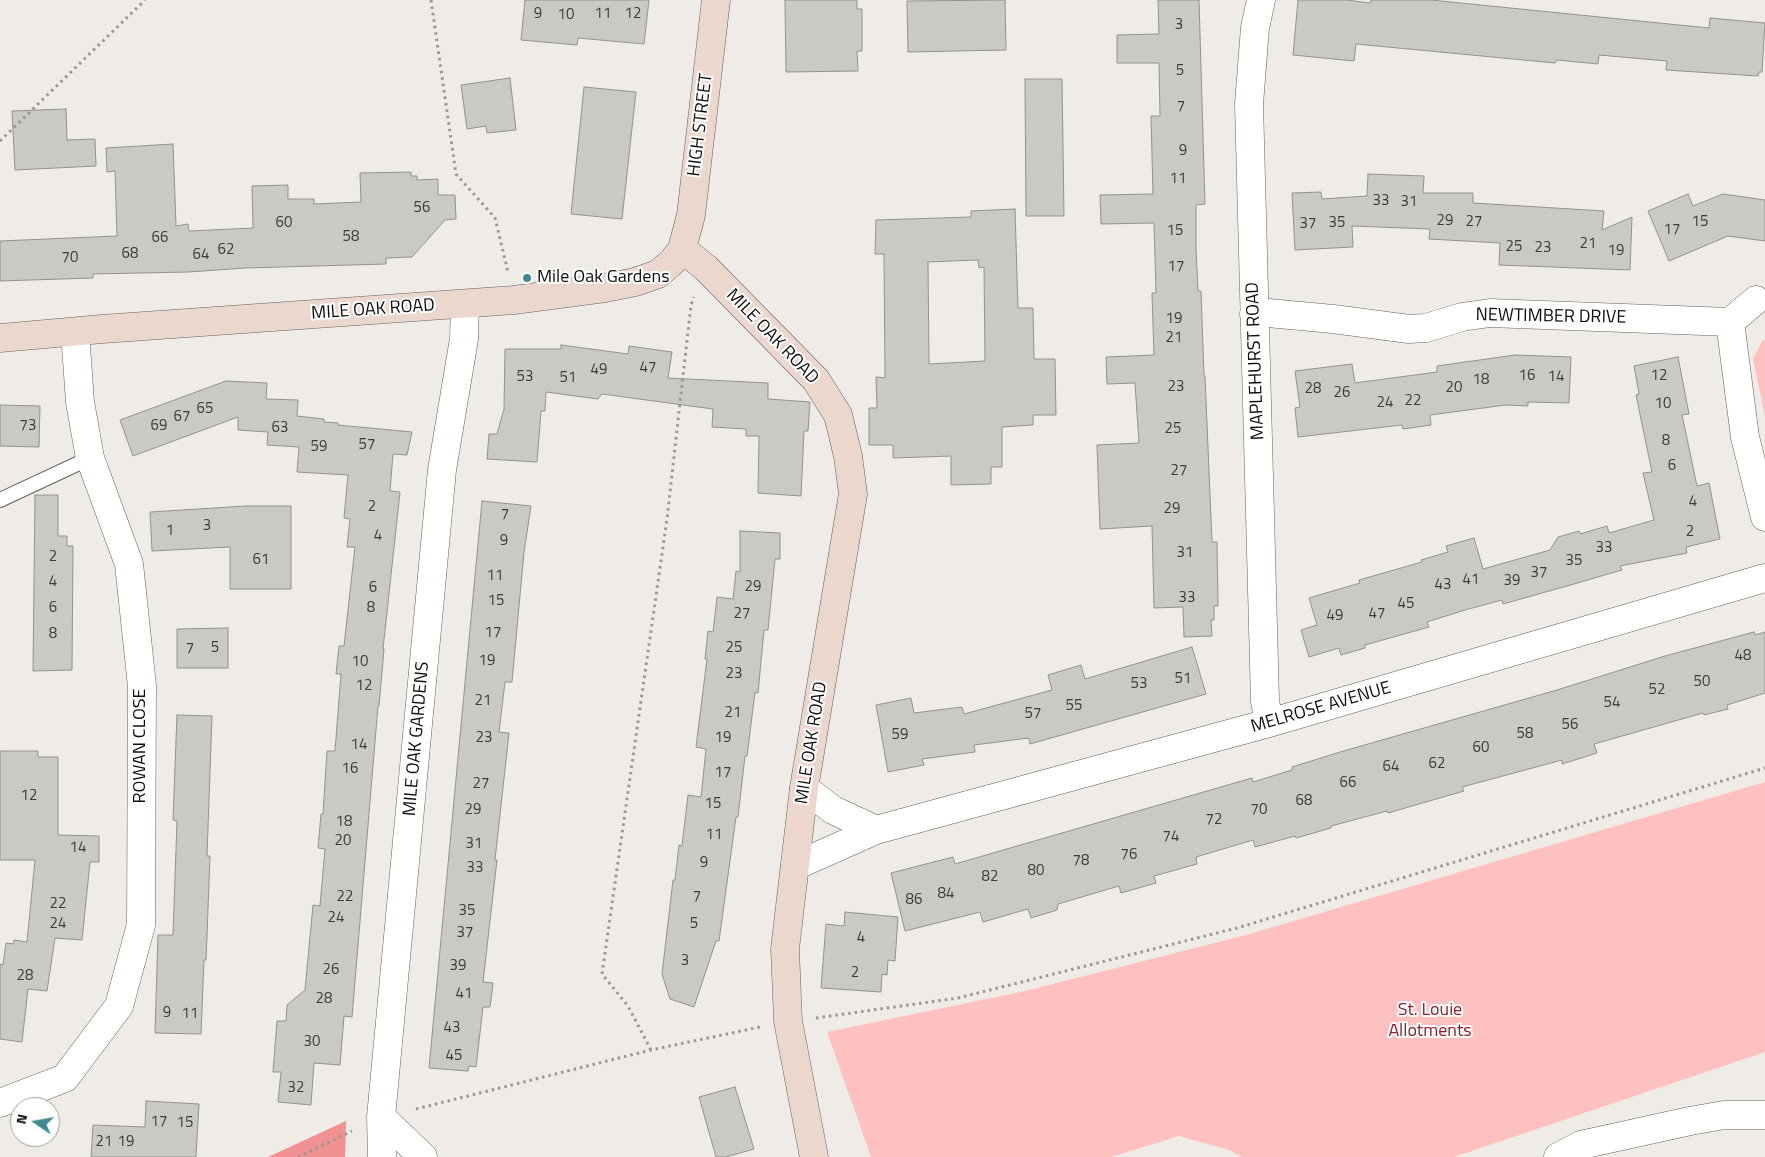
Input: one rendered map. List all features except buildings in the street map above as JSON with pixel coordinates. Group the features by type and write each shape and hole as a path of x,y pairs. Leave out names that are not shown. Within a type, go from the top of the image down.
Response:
{"street":[{"name":"HIGH STREET","path":"682,249 690,215 716,0"},
{"name":"MAPLEHURST ROAD","path":"1261,0 1255,28 1249,104 1264,701 1269,723"},
{"name":"MILE OAK ROAD","path":"0,338 514,300 605,288 635,282 658,274 672,262 682,249 706,268 816,380 838,415 848,456 853,494 804,788 785,949 788,1022 814,1157"},
{"path":"1756,300 1730,322 1745,437 1765,516"},
{"name":"MILE OAK GARDENS","path":"382,1157 381,1117 442,470 464,339 465,304"},
{"name":"NEWTIMBER DRIVE","path":"1254,314 1268,312 1333,318 1409,329 1426,328 1462,317 1490,313 1730,322"},
{"name":"ROWAN CLOSE","path":"0,1103 65,1078 119,1006 141,925 142,686 129,564 90,458 80,402 75,332"},
{"name":"MELROSE AVENUE","path":"794,866 876,830 1269,723 1765,578"},
{"path":"804,788 834,810 876,830"},
{"path":"1558,1157 1581,1145 1690,1121 1724,1115 1765,1115"},
{"path":"381,1117 423,1157"}],"lane":[{"path":"0,500 90,458"}],"path":[{"path":"0,141 145,0"},
{"path":"431,0 456,174 495,218 514,300"},
{"path":"651,1050 628,1006 602,974 667,519 690,305 706,268"},
{"path":"298,1157 381,1117 651,1050 788,1022 958,998 1237,928 1765,768"}],"green space":[{"path":"1765,340 1765,416 1753,359 1762,341"},
{"name":"St. Louie Allotments","path":"1765,782 1765,1052 1454,1157 1242,1157 1229,1150 1179,1136 1111,1157 871,1157 827,1032 1025,991 1246,935"}],"shaded area":[{"path":"346,1121 345,1157 268,1157"}],"place":[{"name":"Mile Oak Gardens","path":"527,278"}]}
